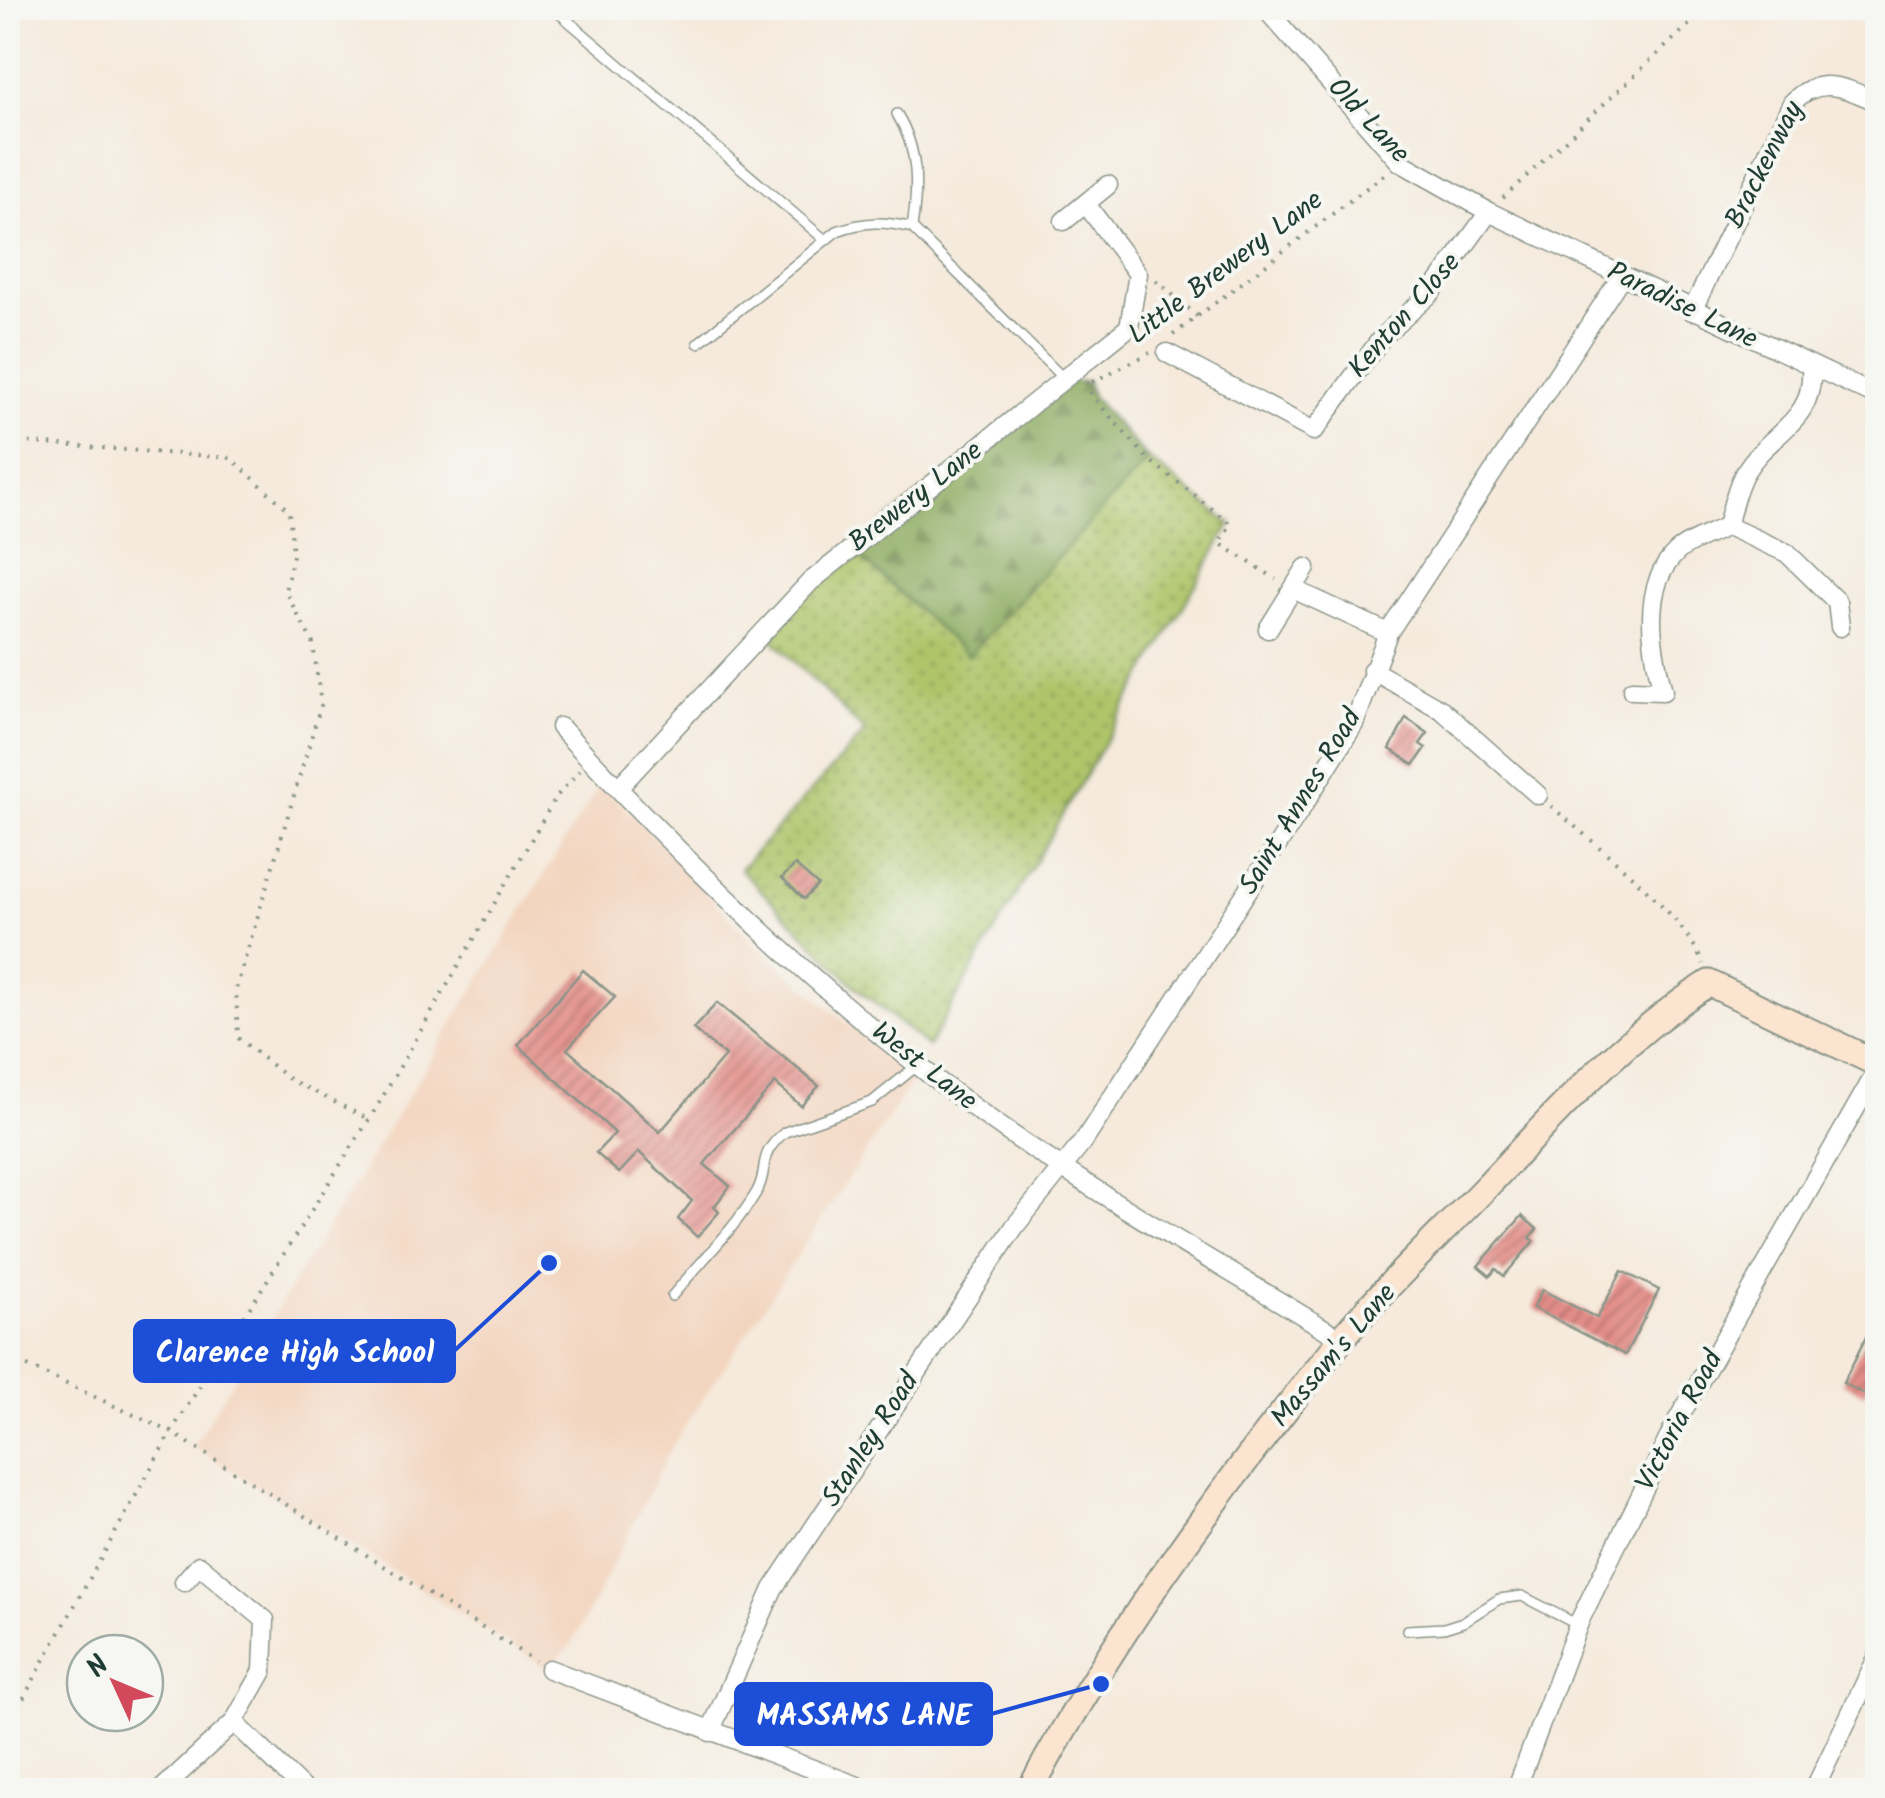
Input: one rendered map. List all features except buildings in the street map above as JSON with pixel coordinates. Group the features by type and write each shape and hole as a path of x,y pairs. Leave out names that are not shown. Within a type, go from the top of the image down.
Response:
{"street":[{"name":"Old Lane","path":"1265,8 1400,162 1488,212"},
{"name":"Brackenway","path":"1692,311 1792,104 1805,89 1824,84 1878,102"},
{"path":"1064,221 1108,185"},
{"path":"1086,204 1138,274"},
{"name":"Paradise Lane","path":"1488,212 1878,398"},
{"name":"Kenton Close","path":"1166,345 1314,431 1383,336 1430,294 1488,212"},
{"name":"Brewery Lane","path":"620,786 810,582 1066,382 1129,327 1138,274"},
{"name":"Saint Annes Road","path":"1062,1166 1094,1126 1303,806 1354,724 1388,633 1621,276"},
{"path":"1632,690 1663,691 1652,647 1654,594 1676,553 1727,526 1744,474 1768,444 1805,410 1812,387 1811,368"},
{"path":"1727,526 1787,553 1837,602 1840,626"},
{"path":"1268,629 1306,568"},
{"path":"1293,589 1388,633"},
{"path":"1837,602 1855,592"},
{"path":"1372,670 1442,710 1538,794"},
{"name":"West Lane","path":"560,727 789,958 918,1065 1062,1166 1341,1339"},
{"path":"1708,983 1878,1066"},
{"name":"Massam's Lane","path":"1030,1790 1066,1724 1206,1518 1341,1339 1590,1077 1653,1018 1708,983"},
{"name":"Victoria Road","path":"1516,1790 1578,1624 1677,1421 1878,1066"},
{"name":"Stanley Road","path":"710,1732 773,1589 936,1340 1062,1166"},
{"path":"161,1790 234,1722 263,1671 265,1620 199,1565 184,1582"},
{"path":"1814,1790 1878,1656"},
{"path":"549,1669 843,1786 868,1790"},
{"path":"234,1722 304,1790"}],"lane":[{"path":"552,8 824,240"},
{"path":"898,114 910,134 914,157 917,182 912,228"},
{"path":"698,343 824,240 861,222 912,228 1066,382"},
{"path":"672,1296 759,1189 761,1164 773,1142 785,1132 872,1102 918,1065"},
{"path":"1408,1630 1444,1628 1463,1622 1499,1599 1522,1596 1578,1624"}],"path":[{"path":"1488,212 1708,8"},
{"name":"Little Brewery Lane","path":"1066,382 1098,382 1166,345 1198,316 1400,162"},
{"path":"1138,274 1148,272 1198,316"},
{"path":"1087,382 1091,396 1148,458 1231,524 1219,543 1293,589"},
{"path":"8,440 231,458 289,511 293,546 284,591 313,643 321,705 236,989 238,1038 289,1079 368,1119"},
{"path":"8,1726 170,1432 368,1119 556,797 589,758"},
{"path":"1538,794 1645,889 1690,940 1708,983"},
{"path":"8,1357 170,1432 549,1669"}],"shaded area":[{"path":"601,782 758,947 913,1080 671,1448 572,1644 549,1669 193,1446"}],"green space":[{"path":"1066,381 1087,382 1091,396 1148,459 968,656 851,548"},
{"path":"1148,459 1231,524 928,1047 856,987 740,869 865,732 763,630 851,548 1054,562"}],"place":[{"name":"Clarence High School","path":"549,1263"},
{"name":"MASSAMS LANE","path":"1101,1684"}]}
